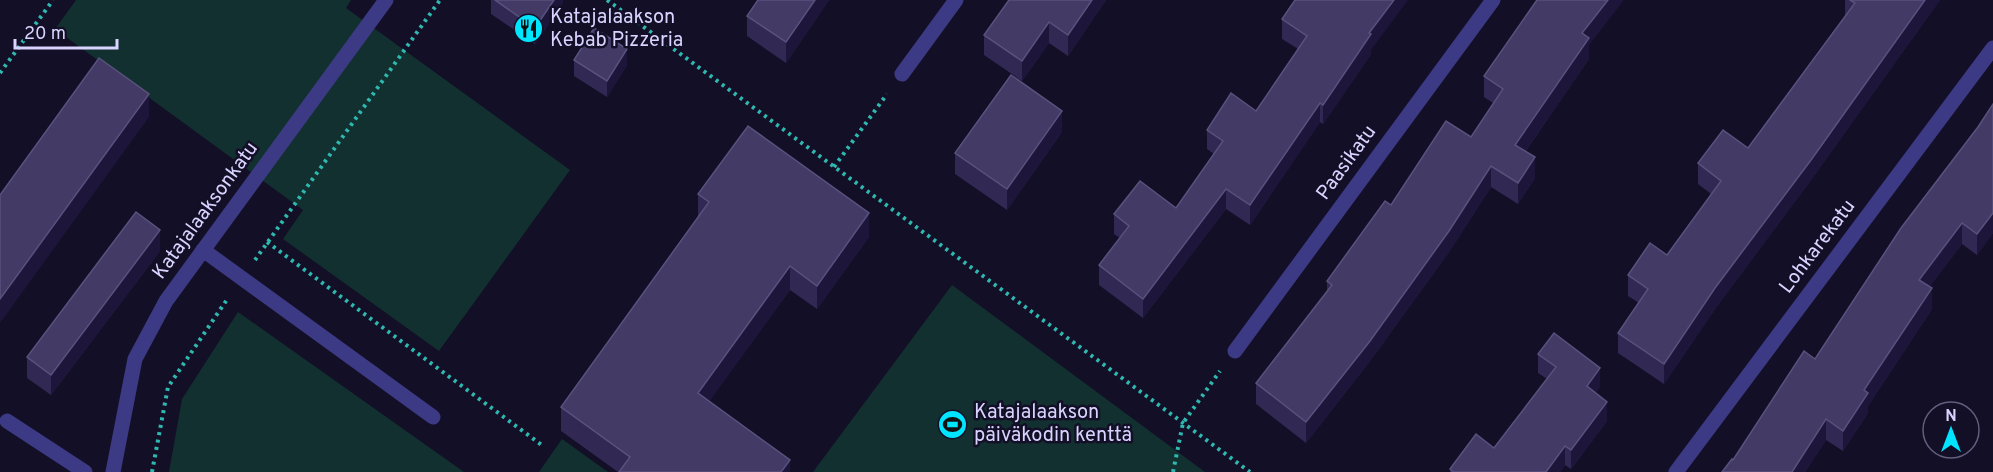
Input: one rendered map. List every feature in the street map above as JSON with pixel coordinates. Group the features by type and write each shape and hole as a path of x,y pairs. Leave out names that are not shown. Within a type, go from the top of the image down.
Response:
{"street":[{"name":"Katajalaaksonkatu","path":"113,472 135,359 166,301 386,0"},
{"path":"902,74 956,0"},
{"name":"Paasikatu","path":"1234,351 1492,0"},
{"name":"Lohkarekatu","path":"1676,472 1993,48"},
{"path":"203,250 433,417"},
{"path":"7,421 85,472"}],"path":[{"path":"0,74 53,0"},
{"path":"152,472 168,387 267,242 440,0"},
{"path":"607,0 1250,472"},
{"path":"834,167 902,74"},
{"path":"267,242 543,446"},
{"path":"1173,472 1184,423 1234,351"}],"green space":[{"path":"76,0 351,0 346,8 570,170 439,351 283,239 303,210 55,29"},
{"path":"952,285 1205,472 813,472"},
{"path":"238,312 464,472 169,472 182,399"},
{"path":"562,439 608,472 539,472"}],"building":[{"path":"495,0 554,0 535,28"},
{"path":"758,0 815,0 786,42 747,16"},
{"path":"1009,0 1092,0 1068,35 1049,22 1022,61 984,35"},
{"path":"1295,0 1394,0 1369,33 1371,34 1323,105 1320,103 1250,205 1226,189 1143,299 1099,265 1129,226 1114,214 1140,181 1176,208 1223,141 1207,130 1231,93 1256,111 1307,36 1282,19"},
{"path":"1537,0 1608,0 1582,33 1589,38 1515,145 1535,157 1518,183 1491,166 1449,231 1370,341 1306,422 1256,383 1332,285 1327,281 1385,201 1391,205 1446,121 1471,137 1503,89 1484,76"},
{"path":"1850,0 1925,0 1811,160 1715,288 1664,364 1618,333 1648,289 1628,275 1650,243 1667,255 1721,181 1698,163 1723,130 1748,148 1855,3"},
{"path":"594,28 627,49 607,81 574,60"},
{"path":"99,58 149,94 0,299 0,195"},
{"path":"1011,75 1062,111 1007,189 955,153"},
{"path":"1993,104 1993,213 1977,234 1962,223 1919,280 1932,288 1864,390 1868,393 1843,431 1826,419 1792,472 1722,472 1733,460 1804,351 1815,359 1901,228"},
{"path":"748,126 869,213 817,286 790,266 698,393 790,460 781,472 619,472 630,457 561,407 709,202 698,194"},
{"path":"136,212 160,230 51,375 27,357"},
{"path":"1554,333 1600,368 1587,386 1607,402 1571,450 1565,446 1546,472 1453,472 1450,469 1476,434 1494,448 1556,367 1538,354"}],"place":[{"name":"Katajalaakson Kebab Pizzeria","path":"529,29"},
{"name":"Katajalaakson päiväkodin kenttä","path":"953,425"}]}
